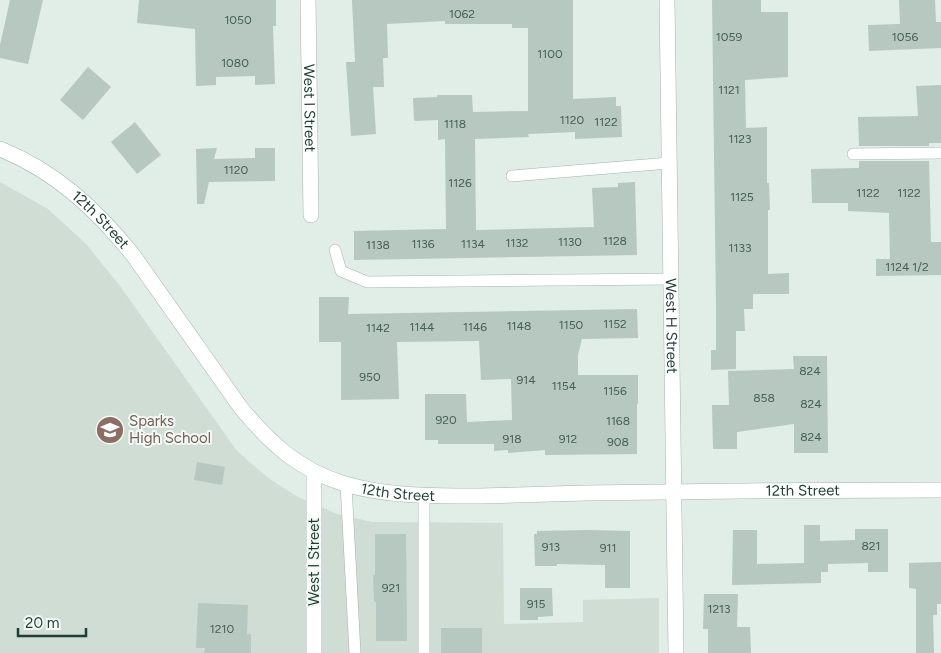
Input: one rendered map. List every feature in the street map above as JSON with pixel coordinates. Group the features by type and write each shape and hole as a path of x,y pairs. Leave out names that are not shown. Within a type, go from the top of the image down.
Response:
{"street":[{"name":"West I Street","path":"308,0 312,216"},
{"name":"West H Street","path":"667,0 676,653"},
{"name":"12th Street","path":"0,149 30,163 58,180 103,220 133,255 240,408 257,428 287,456 314,472 346,484 383,492 424,496 941,490"},
{"name":"West I Street","path":"314,472 314,653"}],"lane":[{"path":"853,154 941,153"},
{"path":"512,176 669,162"},
{"path":"335,250 342,271 368,282 671,279"},
{"path":"346,484 355,653"},
{"path":"424,496 424,653"}],"shaded area":[{"name":"Sparks High School","path":"0,182 48,209 86,244 120,286 237,451 267,477 296,496 337,514 372,522 503,523 504,624 583,622 583,600 659,598 659,653 0,653"}],"building":[{"path":"10,0 43,0 28,64 0,58 0,45"},
{"path":"139,0 276,0 276,26 273,26 275,84 255,85 255,76 216,77 216,85 196,86 195,29 137,23"},
{"path":"352,0 573,0 573,99 616,97 616,106 621,106 622,137 575,139 575,132 528,134 529,137 475,139 476,230 594,227 592,188 618,187 618,183 635,182 637,255 354,260 354,231 446,229 445,139 438,140 438,120 414,121 413,98 437,97 437,95 472,95 473,112 528,111 528,28 512,28 512,24 445,24 445,21 387,24 388,58 383,58 384,87 373,87 376,134 351,136 346,62 355,62"},
{"path":"712,0 761,0 761,12 788,12 788,77 745,80 746,128 767,127 767,183 769,183 770,210 768,210 768,274 789,273 789,294 753,294 753,309 744,309 745,331 736,331 736,369 711,370 711,350 716,350"},
{"path":"899,0 935,0 936,22 941,22 941,48 869,51 868,25 900,24"},
{"path":"88,67 111,87 83,120 60,100"},
{"path":"941,85 941,143 929,143 929,146 859,146 858,117 918,116 916,86"},
{"path":"135,122 161,155 137,174 111,142"},
{"path":"217,148 214,159 255,158 255,148 275,148 275,181 209,182 204,204 197,204 196,149"},
{"path":"859,161 929,161 931,242 941,242 941,275 876,276 876,259 890,259 889,213 848,211 848,203 812,203 811,169 859,168"},
{"path":"319,297 349,297 348,314 637,309 638,338 582,339 578,355 578,375 638,375 637,454 545,455 545,450 508,453 508,450 494,451 494,444 438,444 438,440 425,440 425,394 466,394 467,422 512,420 511,379 481,380 479,341 397,342 399,399 341,400 341,342 319,342"},
{"path":"793,356 827,356 828,453 794,453 794,424 737,432 737,449 713,449 712,405 729,405 728,371 794,369"},
{"path":"197,462 225,467 222,485 194,480"},
{"path":"804,525 820,525 820,541 855,540 855,529 888,529 888,572 868,572 868,563 828,564 828,572 821,572 821,583 732,585 733,530 757,530 757,564 804,563"},
{"path":"537,531 630,531 630,588 605,588 605,565 557,564 557,566 535,566 534,534 537,534"},
{"path":"375,534 406,534 407,641 376,641 376,602 374,602 373,575 375,575"},
{"path":"941,562 941,604 937,604 937,615 933,615 934,653 916,653 916,589 909,588 909,563"},
{"path":"520,588 552,588 553,616 538,617 538,620 520,620"},
{"path":"704,594 738,594 737,627 750,627 751,653 708,653 708,629 703,629"},
{"path":"198,603 248,605 247,634 251,634 251,653 204,653 205,648 196,648"},
{"path":"441,628 482,628 482,653 441,653"}],"place":[{"name":"Sparks High School","path":"110,430"}]}
